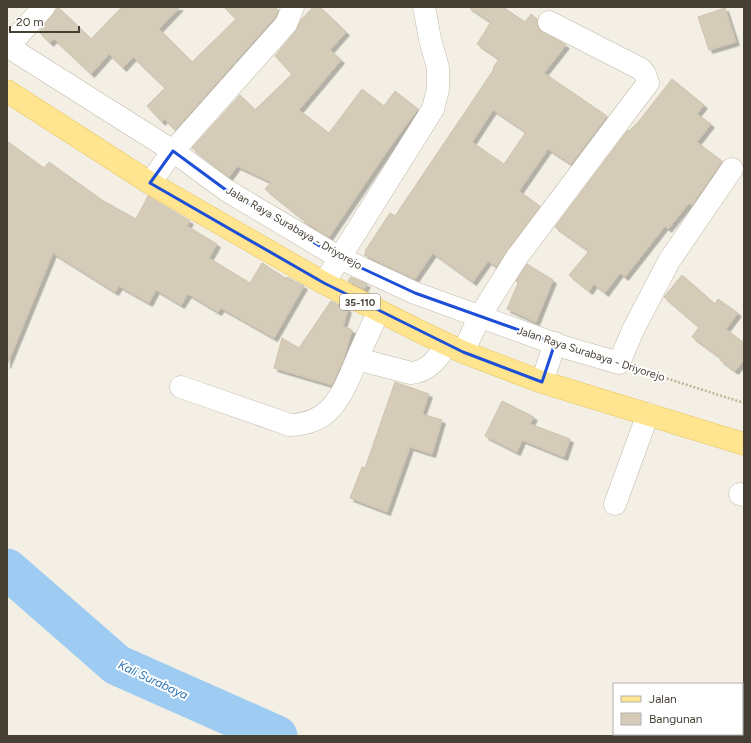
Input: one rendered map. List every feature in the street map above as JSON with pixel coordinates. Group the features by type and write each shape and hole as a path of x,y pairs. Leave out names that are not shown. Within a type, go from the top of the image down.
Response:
{"main road":[{"name":"35-110","path":"7,92 150,183 324,283 455,348 542,382 744,444"}],"street":[{"path":"7,47 44,7"},
{"path":"150,183 173,151 286,24 294,7"},
{"path":"324,283 433,109 438,89 438,68 430,39 424,7"},
{"path":"357,359 411,373 419,372 455,348 480,316 517,257 648,83 645,74 641,69 549,22"},
{"name":"Jalan Raya Surabaya - Driyorejo","path":"7,47 173,151 226,190 340,258 415,293 555,343 618,363"},
{"path":"618,363 633,330 669,261 732,169"},
{"path":"181,387 290,425 304,425 326,413 337,401 378,311"},
{"path":"542,382 555,343"},
{"path":"615,504 648,414"}],"path":[{"name":"Jalan Raya Surabaya - Driyorejo","path":"618,363 744,403"}],"highlighted area":[{"path":"173,151 226,190 340,258 415,293 555,343 542,382 463,352 324,283 150,183"}],"building":[{"path":"58,7 91,39 122,7 180,7 159,29 192,62 236,19 224,7 275,7 278,10 275,17 175,130 164,119 162,122 147,106 165,88 133,57 123,68 109,54 91,74 54,39 50,43 39,32"},
{"path":"313,7 320,7 346,32 330,50 341,60 299,110 329,133 362,89 384,106 395,91 418,109 392,144 329,237 304,222 305,221 265,189 271,182 237,166 229,177 192,148 240,95 255,110 292,74 275,56 295,32 301,20"},
{"path":"468,7 503,7 525,22 531,14 537,19 539,29 566,45 544,73 607,116 571,164 548,149 519,191 540,206 496,267 488,261 473,282 433,253 415,279 364,255 366,252 365,251 390,213 395,216 494,69 493,68 499,59 477,44 491,22","holes":["493,110 526,132 504,164 472,142"]},
{"path":"725,8 736,42 709,50 698,17"},
{"path":"672,79 704,105 697,114 711,124 697,142 722,161 692,205 689,203 668,229 665,226 625,277 620,273 605,293 594,284 589,291 569,275 589,251 555,227 628,130 629,131 639,121"},
{"path":"7,141 44,168 49,162 102,200 136,219 148,196 190,221 187,226 217,244 209,258 250,283 262,263 287,279 287,277 304,286 274,338 221,308 218,312 188,294 181,305 156,290 149,303 119,286 115,292 53,253 7,365"},
{"path":"527,264 553,280 536,322 507,309 518,283 516,281"},
{"path":"682,275 715,304 718,299 738,313 726,329 744,343 744,360 735,371 720,360 721,358 692,337 699,327 664,297"},
{"path":"351,277 367,284 364,289 348,281"},
{"path":"331,301 348,309 343,326 352,330 343,360 332,385 274,368 282,338 299,348"},
{"path":"395,382 429,394 422,414 442,420 432,454 410,447 387,512 350,498 362,467 365,468"},
{"path":"502,401 534,417 530,424 570,439 564,457 522,440 517,452 485,436"}],"waterway":[{"name":"Kali Surabaya","path":"7,569 117,665 277,736"}]}
